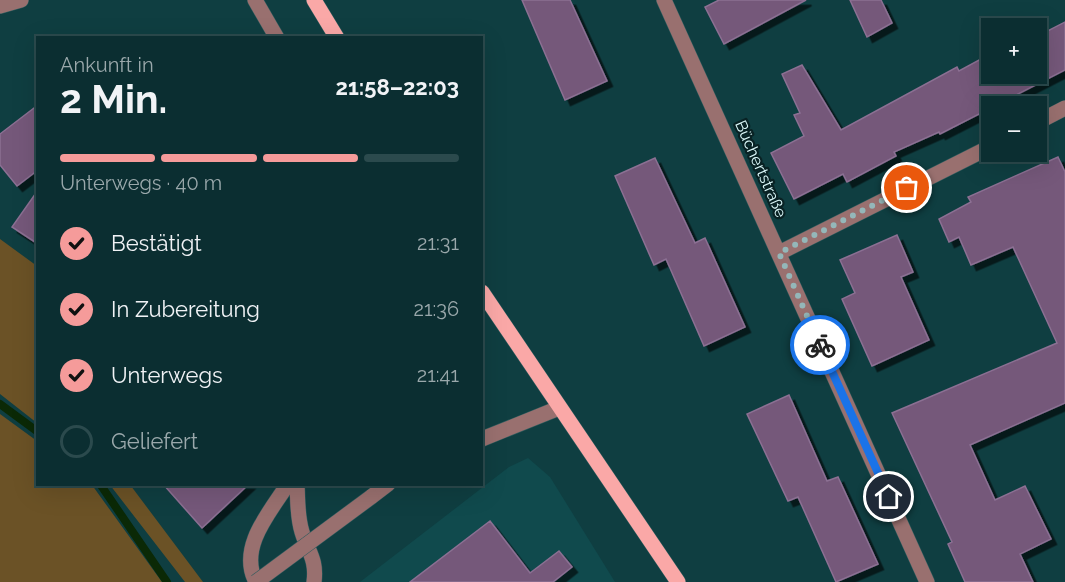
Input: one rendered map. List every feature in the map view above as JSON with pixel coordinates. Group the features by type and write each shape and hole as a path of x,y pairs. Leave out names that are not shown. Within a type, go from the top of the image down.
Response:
{"main road":[{"path":"314,0 336,36"},
{"path":"483,294 678,582"}],"street":[{"path":"0,6 21,0"},
{"path":"255,0 276,36"},
{"name":"Büchertstraße","path":"664,0 927,582"},
{"path":"1047,117 1065,108"},
{"path":"779,253 981,152"},
{"path":"483,439 559,408"},
{"path":"287,486 254,540 250,551 250,570 256,582 385,486"},
{"path":"297,486 298,511 303,534 314,555 314,582"}],"shaded area":[{"path":"0,239 36,265 36,422 0,394"},
{"path":"0,414 36,440 36,486 93,486 162,582 0,582"},
{"path":"528,458 550,477 615,582 360,582 509,467"},
{"path":"111,486 131,486 203,582 185,582"}],"building":[{"path":"522,0 570,0 607,81 565,100"},
{"path":"719,0 806,0 724,44 705,7"},
{"path":"850,0 881,0 892,23 867,37"},
{"path":"1065,22 1065,70 1047,79 1047,31"},
{"path":"981,59 981,84 1038,84 1014,96 981,96 981,113 940,134 939,132 894,152 896,156 847,182 843,174 794,199 771,153 804,136 794,115 800,113 782,74 802,65 841,130 957,67 959,71"},
{"path":"36,107 36,172 17,186 0,165 0,134"},
{"path":"1058,157 1065,172 1065,403 970,445 995,500 1025,486 1051,539 1020,554 1033,582 965,582 948,544 952,542 892,413 1057,343 1013,247 971,265 959,237 949,242 939,219 971,202 968,197"},
{"path":"655,158 695,243 705,238 745,327 704,346 666,259 654,265 615,176"},
{"path":"36,193 36,243 12,227"},
{"path":"897,235 913,272 901,277 929,340 872,366 842,299 855,293 840,260"},
{"path":"789,395 827,481 838,477 878,564 836,582 798,497 788,501 747,414"},
{"path":"165,486 247,486 202,528"},
{"path":"490,521 530,573 559,551 572,567 553,582 410,582"}],"waterway":[{"path":"0,404 36,431"},
{"path":"101,486 167,582"}],"way so far":[{"path":"820,345 779,253 907,188"}],"route":[{"path":"820,345 889,497"}]}
